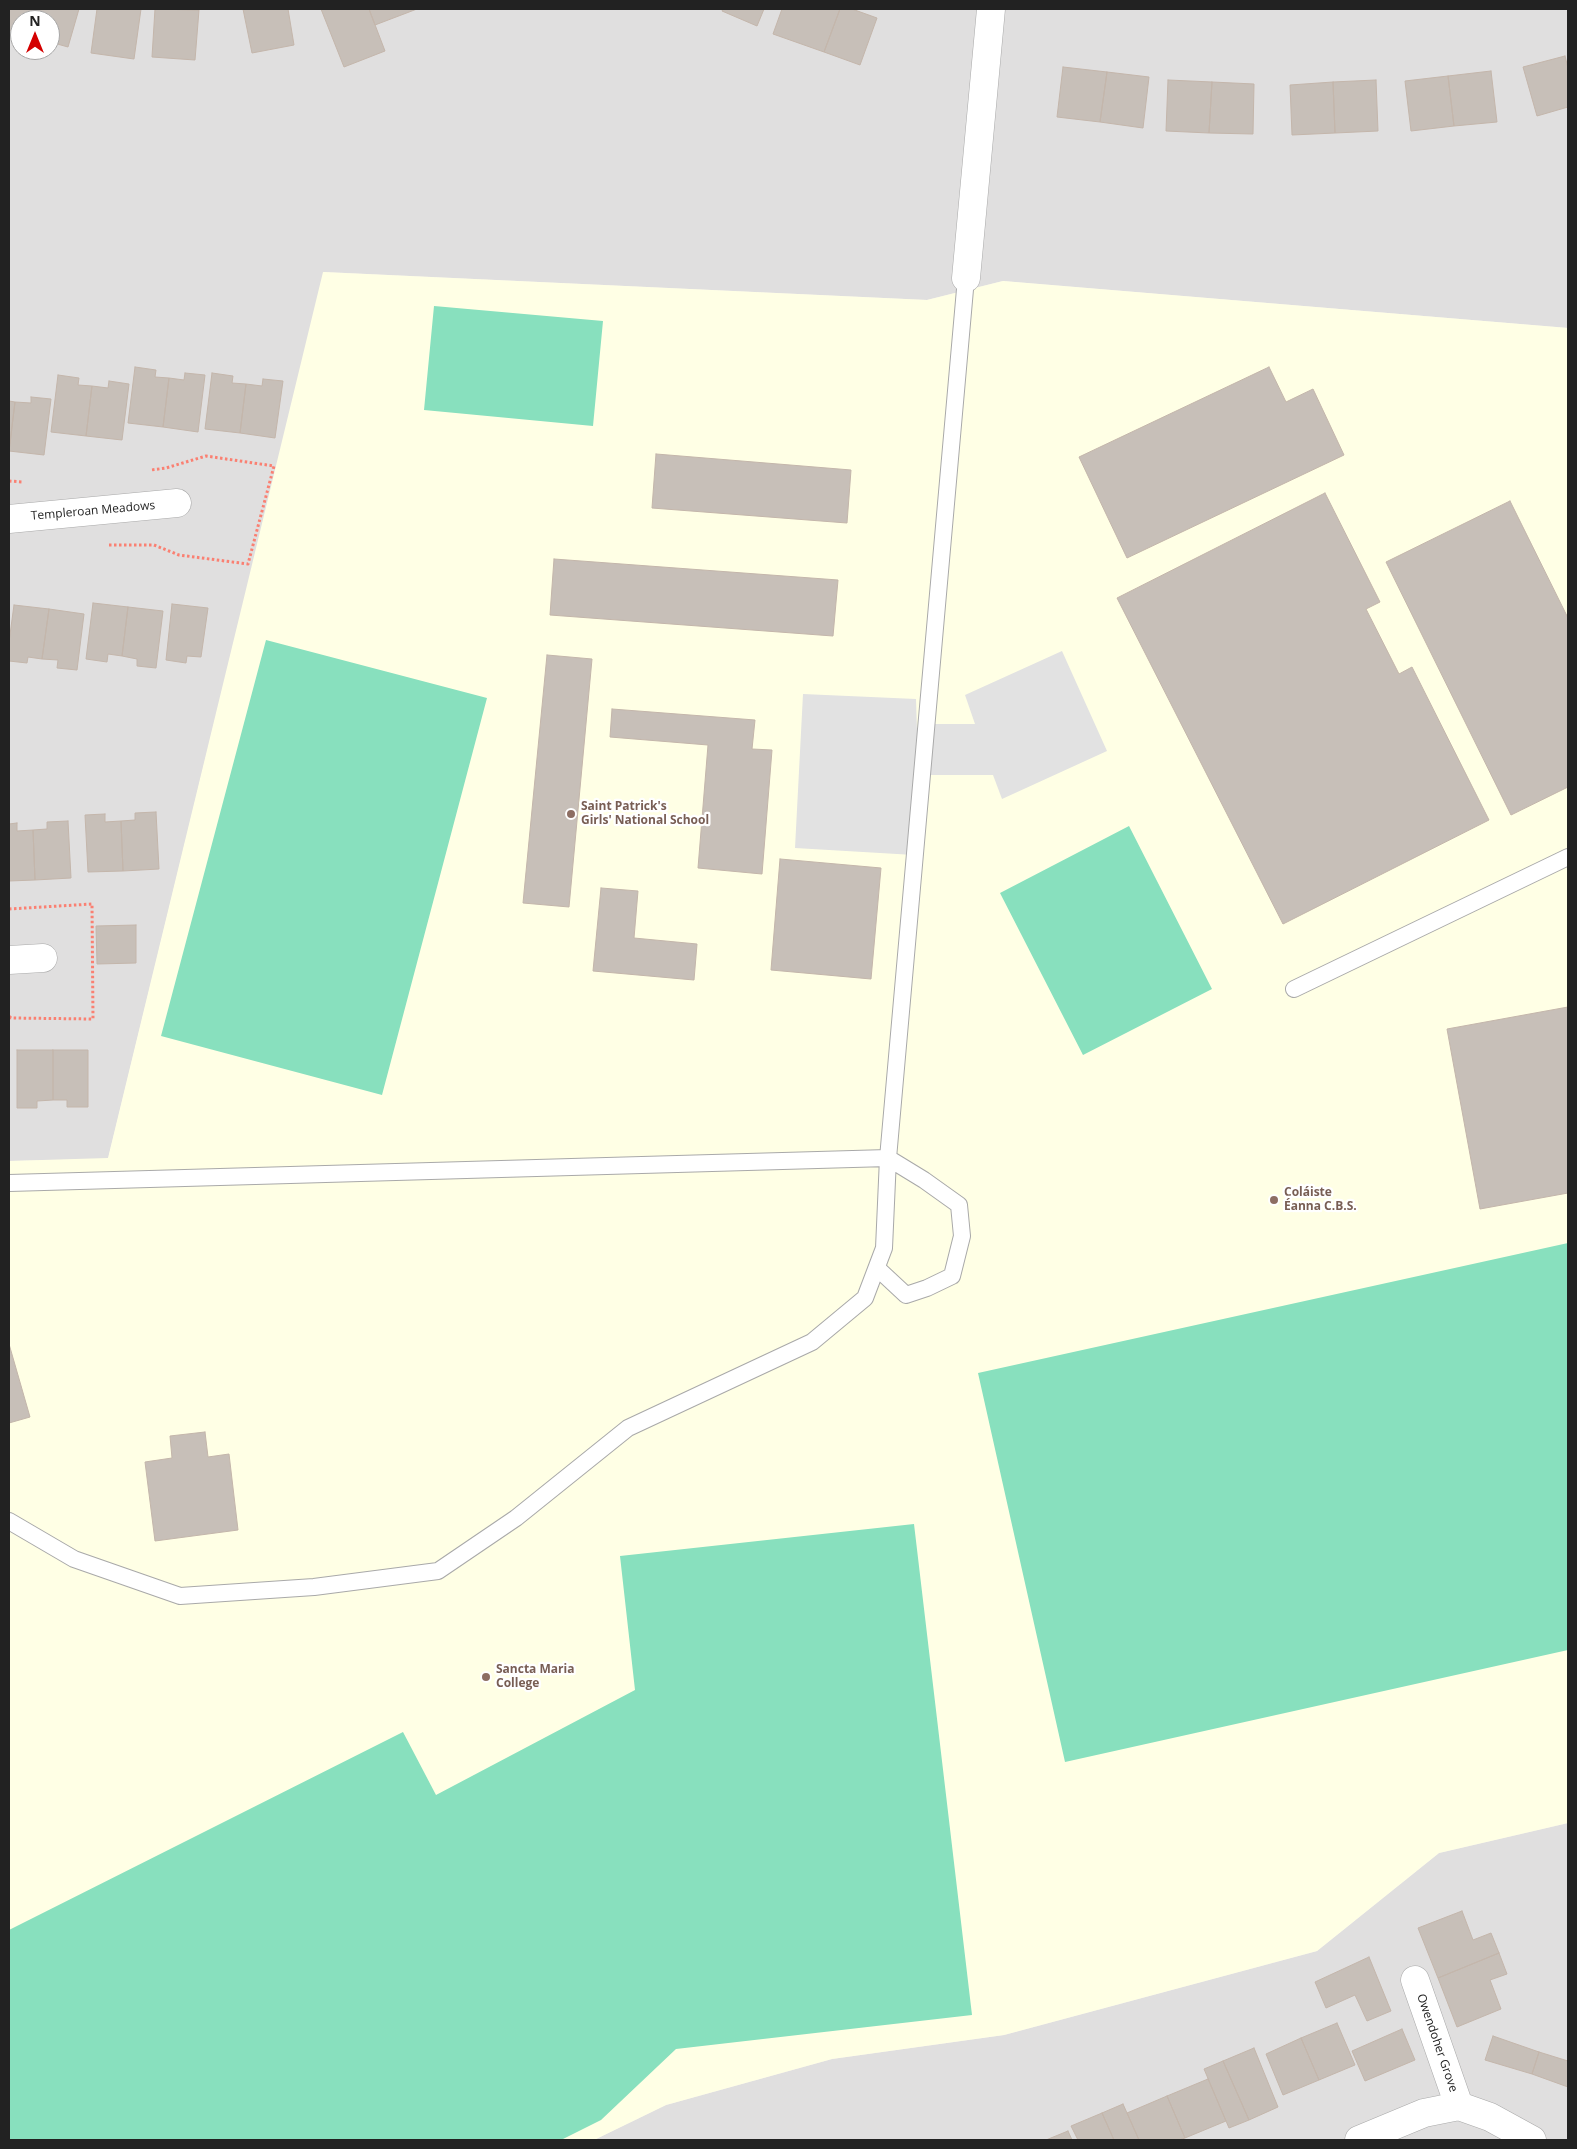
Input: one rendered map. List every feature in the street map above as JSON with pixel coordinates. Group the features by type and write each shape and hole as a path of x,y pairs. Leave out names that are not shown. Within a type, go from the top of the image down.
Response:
{"street":[{"path":"966,278 991,9"},
{"name":"Templeroan Meadows","path":"9,519 177,503"},
{"path":"9,960 43,958"},
{"name":"Owendoher Grove","path":"1415,1980 1459,2106"},
{"name":"Owendoher Grove","path":"1359,2140 1424,2113 1459,2106 1490,2117 1532,2140"}],"lane":[{"path":"9,1521 74,1559 180,1596 314,1587 438,1571 516,1518 628,1428 812,1342 865,1298 884,1248 888,1158 966,278"},
{"path":"1294,989 1568,857"},
{"path":"9,1183 888,1158 924,1180 959,1205 962,1236 952,1276 928,1288 906,1295 877,1268"}],"shaded area":[{"path":"9,9 1568,9 1568,328 1003,281 927,300 324,272 108,1159 9,1161"},
{"path":"323,272 927,300 1003,281 1568,328 1568,1823 1439,1853 1317,1951 1004,2035 832,2059 666,2105 594,2140 9,2140 9,1161 108,1158"},
{"path":"1062,651 1107,751 1002,799 993,775 921,775 925,724 975,724 965,695"},
{"path":"803,694 916,699 919,795 914,855 795,848"},
{"path":"1568,1823 1568,2140 594,2140 666,2105 832,2059 1004,2035 1317,1951 1439,1853"}],"green space":[{"path":"434,306 603,321 593,426 424,410"},
{"path":"266,640 487,698 382,1095 161,1036"},
{"path":"1129,826 1212,989 1083,1055 1000,893"},
{"path":"1568,1243 1568,1650 1065,1762 978,1373"},
{"path":"914,1524 972,2015 676,2049 601,2120 561,2140 9,2140 9,1930 403,1732 436,1795 635,1690 620,1556"}],"building":[{"path":"9,9 32,9 10,10 9,30"},
{"path":"79,9 68,47 60,45 60,10 32,10"},
{"path":"97,9 141,9 134,59 91,53"},
{"path":"155,9 199,10 195,60 152,57"},
{"path":"243,9 288,9 294,45 252,53"},
{"path":"321,9 369,9 385,51 344,67"},
{"path":"369,9 417,9 375,25"},
{"path":"723,9 764,9 757,26 722,11"},
{"path":"782,9 840,9 824,52 773,34"},
{"path":"840,9 852,9 877,18 860,65 824,52"},
{"path":"1565,56 1568,68 1568,107 1537,116 1523,67"},
{"path":"1063,67 1107,72 1100,122 1057,117"},
{"path":"1491,71 1497,122 1454,126 1448,76"},
{"path":"1107,72 1149,77 1143,128 1100,122"},
{"path":"1448,76 1454,126 1411,131 1405,81"},
{"path":"1168,80 1212,82 1209,133 1166,131"},
{"path":"1376,80 1378,131 1335,133 1333,82"},
{"path":"1212,82 1254,84 1253,134 1209,133"},
{"path":"1333,82 1335,133 1292,135 1290,85"},
{"path":"135,367 156,370 155,377 169,378 163,427 128,423"},
{"path":"1269,367 1286,402 1313,389 1344,455 1127,558 1079,457"},
{"path":"185,373 205,375 198,432 163,427 169,378 184,380"},
{"path":"212,373 233,376 232,383 246,384 240,433 205,429"},
{"path":"58,375 79,378 78,385 92,386 86,436 51,432"},
{"path":"263,379 283,381 275,438 240,433 246,384 262,386"},
{"path":"109,381 129,384 122,440 86,436 92,386 108,388"},
{"path":"31,397 51,399 44,455 9,451 15,402 31,403"},
{"path":"9,401 15,402 9,451"},
{"path":"656,454 851,470 847,523 652,508"},
{"path":"1325,493 1380,602 1366,609 1399,674 1412,667 1489,820 1283,924 1117,598"},
{"path":"1510,501 1568,618 1568,787 1511,815 1386,562"},
{"path":"554,559 838,580 833,636 550,615"},
{"path":"93,603 128,607 122,656 108,654 107,662 86,659"},
{"path":"172,604 208,608 201,657 187,656 186,663 166,660"},
{"path":"14,605 49,609 42,659 28,657 27,663 9,661 9,642"},
{"path":"128,607 163,611 156,668 137,666 137,659 122,656"},
{"path":"49,609 84,614 77,670 57,668 58,660 42,659"},
{"path":"547,655 592,659 569,907 523,903"},
{"path":"612,709 755,720 752,749 772,750 762,874 698,868 708,745 610,737"},
{"path":"156,812 159,869 123,871 121,821 135,820 135,813"},
{"path":"105,814 105,822 121,821 123,871 88,872 85,815"},
{"path":"68,821 71,878 35,880 33,830 47,829 47,822"},
{"path":"17,823 17,831 33,830 35,880 9,881 9,824"},
{"path":"780,859 881,868 871,979 771,970"},
{"path":"601,888 638,891 634,938 697,944 694,980 593,971"},
{"path":"136,925 136,963 97,964 96,926"},
{"path":"1568,1007 1568,1193 1480,1209 1447,1029"},
{"path":"17,1050 53,1050 53,1100 37,1101 37,1108 17,1108"},
{"path":"53,1050 88,1050 88,1107 67,1107 67,1100 53,1100"},
{"path":"9,1344 30,1417 9,1423"},
{"path":"205,1432 208,1457 229,1454 238,1530 155,1541 145,1462 172,1458 170,1436"},
{"path":"1462,1911 1473,1940 1491,1933 1499,1953 1438,1978 1418,1928"},
{"path":"1499,1953 1507,1974 1490,1980 1501,2009 1457,2027 1438,1978"},
{"path":"1369,1957 1391,2011 1367,2021 1355,1995 1326,2008 1315,1982"},
{"path":"1337,2023 1355,2065 1319,2080 1301,2038"},
{"path":"1402,2029 1415,2060 1365,2081 1352,2051"},
{"path":"1493,2036 1539,2052 1532,2074 1485,2060"},
{"path":"1301,2038 1319,2080 1283,2095 1266,2054"},
{"path":"1254,2048 1278,2107 1249,2120 1223,2061"},
{"path":"1539,2052 1568,2061 1568,2087 1532,2074"},
{"path":"1223,2061 1249,2120 1229,2128 1204,2069"},
{"path":"1208,2079 1226,2121 1185,2138 1167,2096"},
{"path":"1167,2096 1185,2138 1179,2140 1139,2140 1127,2113"},
{"path":"1123,2104 1139,2140 1114,2140 1102,2113"},
{"path":"1102,2113 1114,2140 1078,2140 1071,2126"},
{"path":"1068,2131 1072,2140 1046,2140"}],"place":[{"name":"Saint Patrick's Girls' National School","path":"571,814"},
{"name":"Coláiste Éanna C.B.S.","path":"1274,1200"},
{"name":"Sancta Maria College","path":"486,1677"}]}
